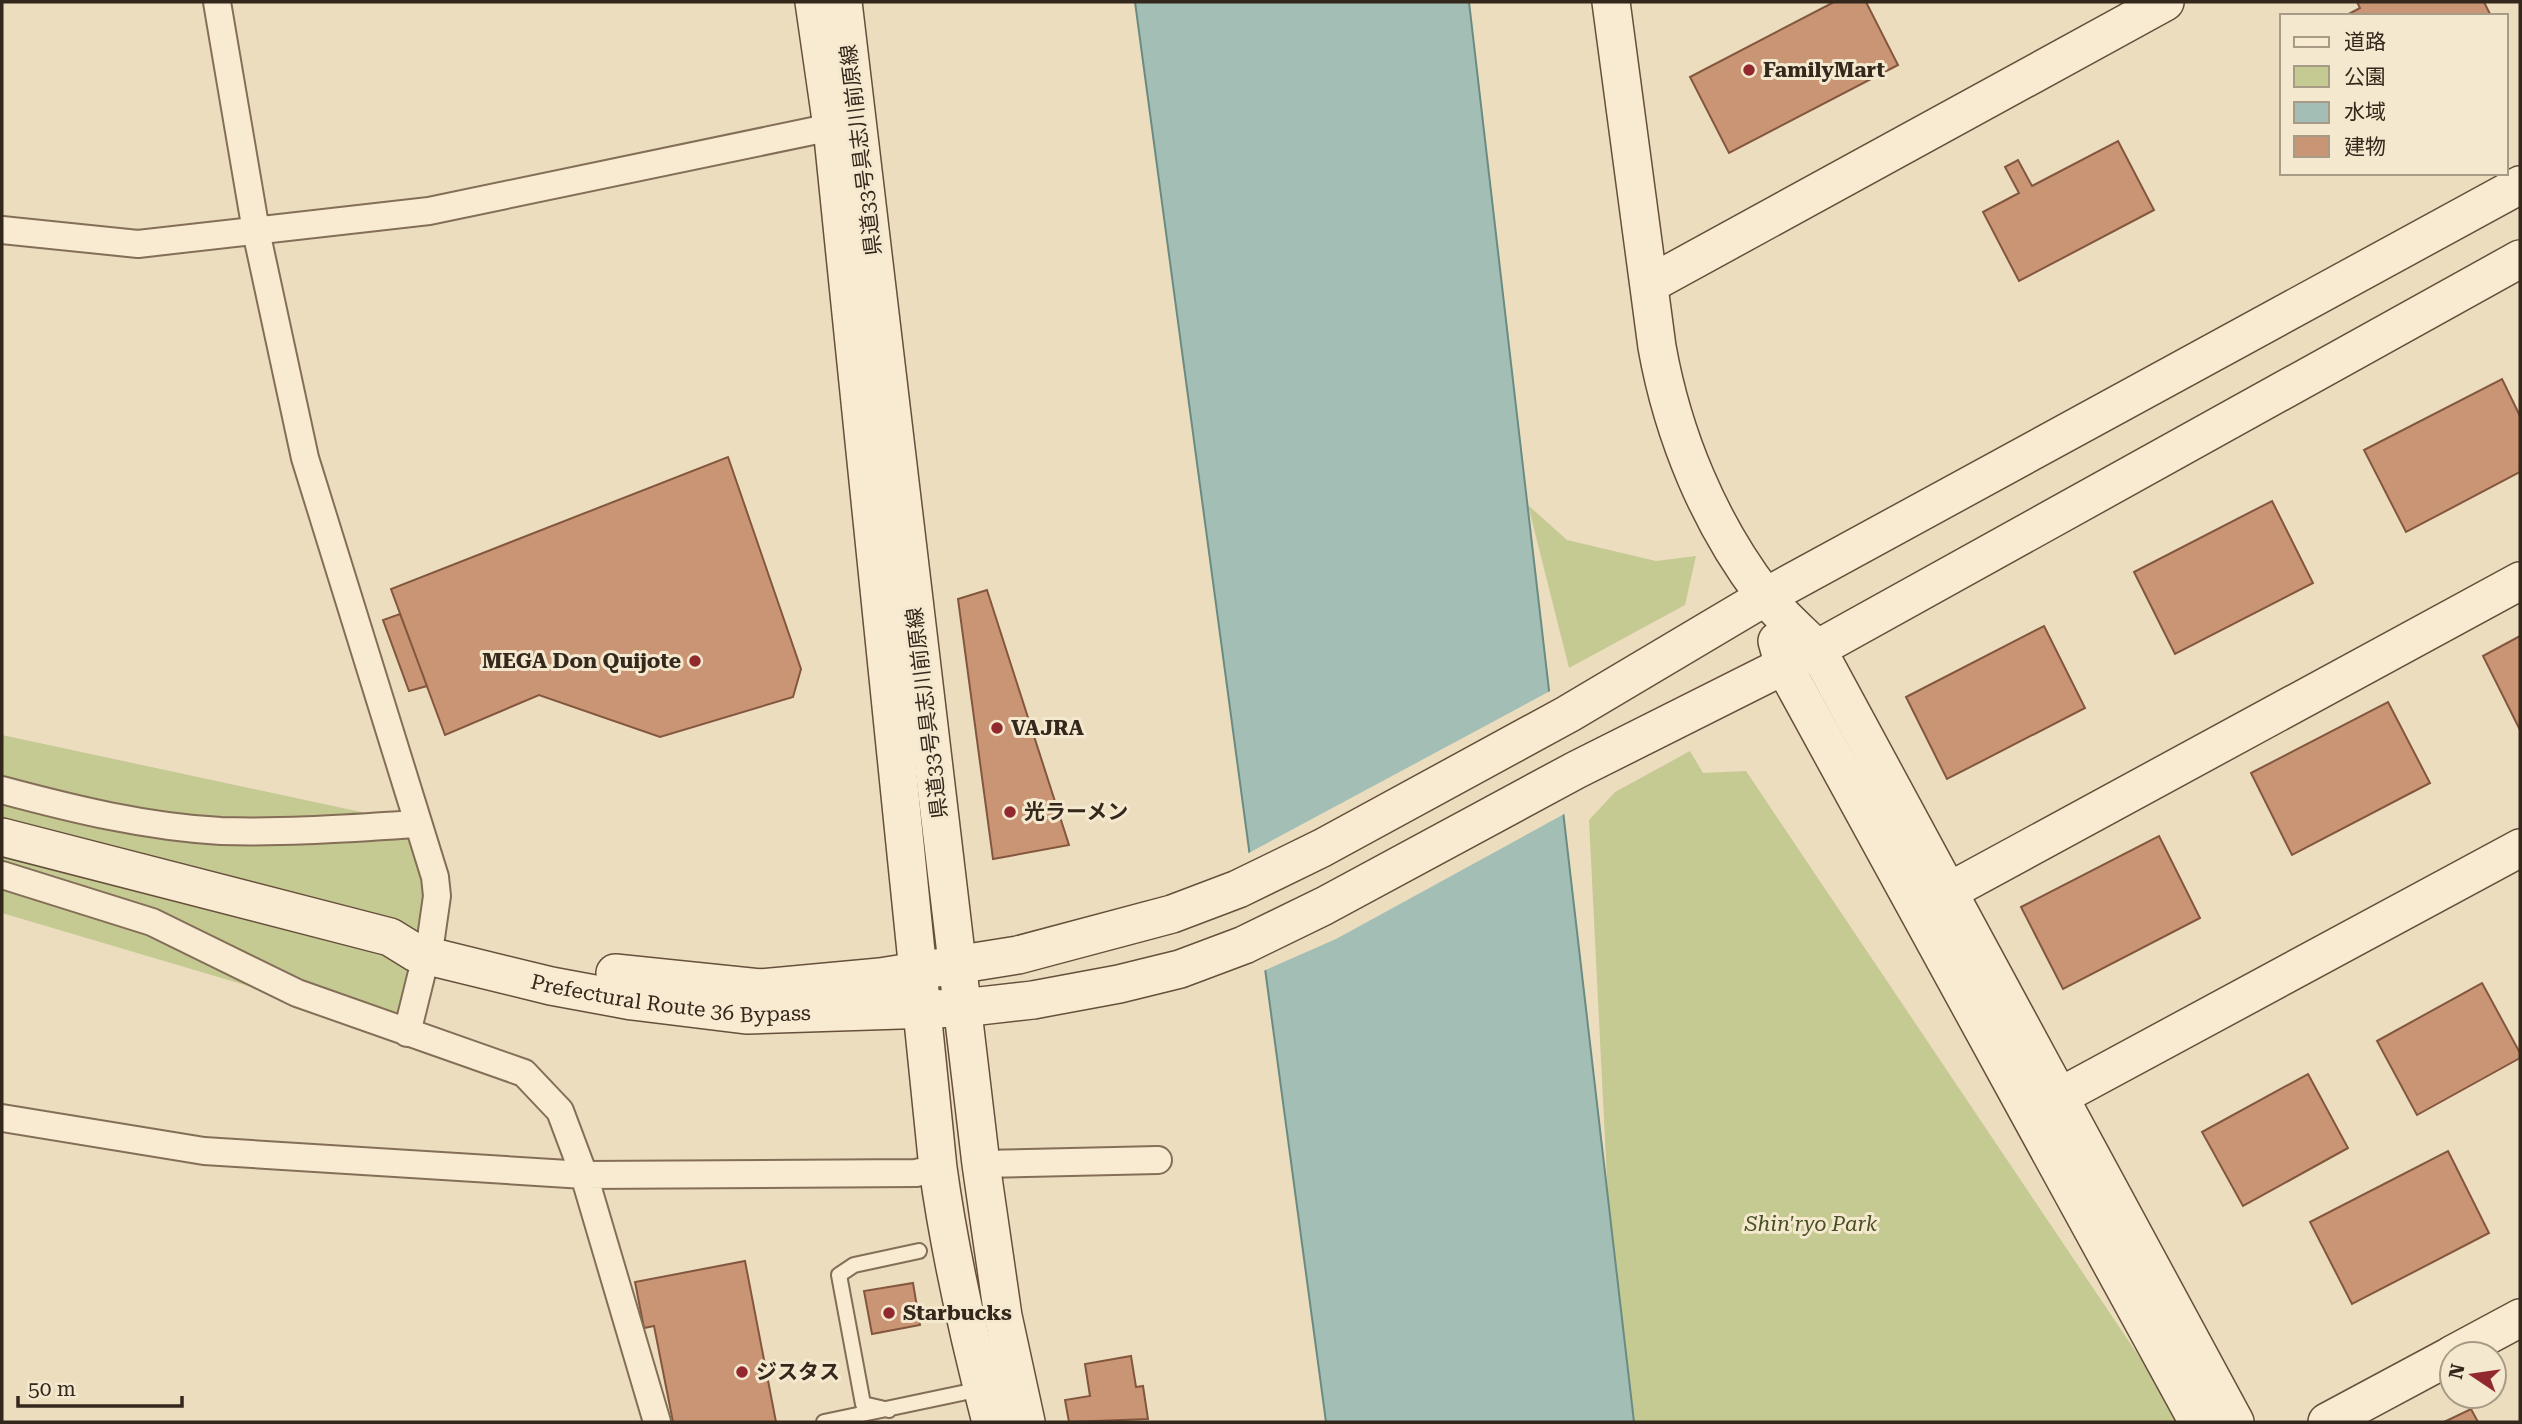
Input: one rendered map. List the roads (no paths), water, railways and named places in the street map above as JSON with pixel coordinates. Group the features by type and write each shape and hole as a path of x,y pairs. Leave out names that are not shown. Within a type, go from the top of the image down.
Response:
{"street":[{"path":"218,2 256,231 305,458 435,877 437,895 416,942 407,1033"},
{"name":"県道33号具志川前原線","path":"814,2 832,127 938,1168 949,1245 986,1406"},
{"name":"県道33号具志川前原線","path":"843,2 981,1164 1003,1316 1027,1422"},
{"path":"1611,2 1666,402 1683,449 1727,538 1765,597 1816,649 2235,1422"},
{"path":"1650,284 2165,2"},
{"path":"2,230 138,244 429,211 832,127"},
{"name":"Prefectural Route 36 Bypass","path":"416,942 640,977 760,988 957,966 1109,932 1238,889 1322,848 1568,714 1765,597 2520,185"},
{"name":"Prefectural Route 36 Bypass","path":"2,837 416,942 551,986 713,1013 923,1011 1033,1000 1119,984 1180,969 1244,945 1411,861 1576,770 1816,649 2520,259"},
{"path":"1946,893 2520,581"},
{"path":"1765,597 1784,666 2198,1422"},
{"path":"2,790 90,814 218,831 282,832 418,824"},
{"path":"2057,1098 2520,848"},
{"path":"2,875 152,922 297,993 524,1073 560,1111 584,1175 657,1422"},
{"path":"2,1118 204,1151 584,1175 916,1173 938,1168"},
{"path":"981,1164 1158,1160"},
{"path":"2479,1340 2520,1318"},
{"path":"2327,1422 2438,1362"}],"lane":[{"path":"889,1410 863,1404 839,1275 854,1265 919,1251"},
{"path":"824,1422 889,1410 986,1406"}],"water":[{"path":"1135,2 1469,2 1634,1422 1326,1422"}],"place":[{"name":"FamilyMart","path":"1749,70"},
{"name":"MEGA Don Quijote","path":"695,661"},
{"name":"VAJRA","path":"997,728"},
{"name":"光ラーメン","path":"1010,812"},
{"name":"Starbucks","path":"889,1313"},
{"name":"ジスタス","path":"742,1372"}],"park label":[{"name":"Shin'ryo Park","path":"1811,1224"}]}
